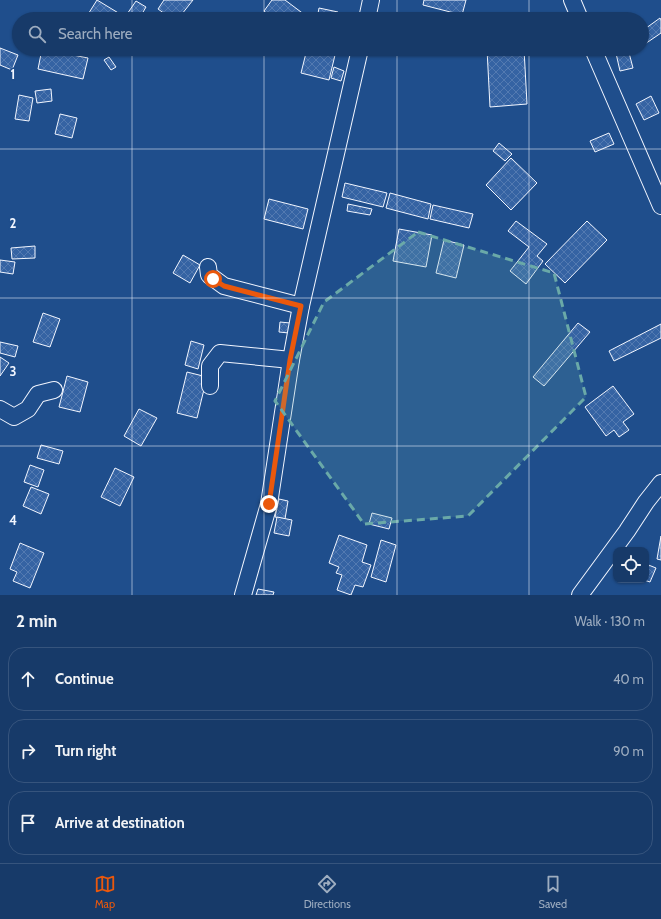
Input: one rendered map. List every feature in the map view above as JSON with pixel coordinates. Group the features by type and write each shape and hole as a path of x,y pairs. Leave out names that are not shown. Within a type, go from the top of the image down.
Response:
{"street":[{"path":"368,12 371,0"},
{"path":"572,0 577,12"},
{"path":"243,595 269,504 290,360 358,56"},
{"path":"596,56 661,206"},
{"path":"208,267 209,275 224,286 301,306"},
{"path":"210,386 210,366 220,353 290,360"},
{"path":"0,409 14,417 28,409 38,394 54,390"},
{"path":"580,595 661,483"}],"highlighted area":[{"path":"418,232 554,273 586,397 468,516 364,524 275,401 324,302"}],"building":[{"path":"97,0 117,12 90,12"},
{"path":"164,0 193,0 184,12 162,12 158,9"},
{"path":"272,0 285,0 301,12 265,12 264,11"},
{"path":"424,0 466,0 463,12 450,12 423,5"},
{"path":"136,1 146,7 143,12 128,12"},
{"path":"319,8 338,12 318,12"},
{"path":"660,18 661,33 649,41 649,26"},
{"path":"0,48 12,53 12,56 18,56 12,70 0,65"},
{"path":"41,56 78,56 88,58 83,79 38,69"},
{"path":"305,56 335,56 329,80 301,73"},
{"path":"487,56 524,56 527,104 490,107"},
{"path":"617,56 630,56 633,68 620,71"},
{"path":"109,57 116,67 111,70 104,60"},
{"path":"334,67 344,71 341,81 331,78"},
{"path":"51,89 52,101 37,103 35,91"},
{"path":"19,95 33,98 29,121 15,119"},
{"path":"651,96 659,113 644,120 636,104"},
{"path":"60,114 77,118 72,138 55,134"},
{"path":"609,133 614,144 595,152 590,141"},
{"path":"499,143 512,154 505,161 493,151"},
{"path":"511,158 537,183 511,210 486,185"},
{"path":"345,183 387,193 383,207 342,197"},
{"path":"390,193 431,204 428,219 386,208"},
{"path":"269,199 308,209 303,229 264,219"},
{"path":"348,204 372,209 370,215 347,211"},
{"path":"433,205 473,214 469,228 430,219"},
{"path":"516,221 547,244 537,256 543,261 526,284 510,271 529,247 508,231"},
{"path":"587,221 607,240 565,283 545,264"},
{"path":"399,229 432,235 426,267 393,261"},
{"path":"444,240 464,245 456,278 436,273"},
{"path":"35,246 35,258 12,259 11,248"},
{"path":"183,255 200,265 190,283 173,273"},
{"path":"0,260 15,262 13,274 0,272"},
{"path":"43,313 60,319 50,347 33,342"},
{"path":"280,322 290,323 289,333 279,332"},
{"path":"578,323 590,332 544,386 533,377"},
{"path":"661,324 661,338 614,361 609,351"},
{"path":"191,341 204,345 198,369 185,365"},
{"path":"0,342 18,346 15,357 0,353"},
{"path":"0,357 9,363 0,376"},
{"path":"187,372 207,377 197,418 177,413"},
{"path":"67,376 88,382 80,412 59,407"},
{"path":"613,386 634,414 623,422 629,430 619,437 614,430 606,436 585,407"},
{"path":"139,409 157,418 141,446 124,436"},
{"path":"41,445 63,451 59,464 37,458"},
{"path":"30,465 44,470 38,487 24,482"},
{"path":"115,468 134,477 120,506 101,497"},
{"path":"31,487 49,494 41,514 23,506"},
{"path":"279,499 288,501 285,519 275,517"},
{"path":"372,513 392,518 389,529 369,524"},
{"path":"277,517 292,520 289,536 274,533"},
{"path":"339,535 367,545 362,562 371,565 363,587 355,585 351,595 337,590 342,575 336,573 339,567 329,563"},
{"path":"661,536 661,560 657,559"},
{"path":"381,540 396,545 386,582 371,577"},
{"path":"20,543 44,553 30,588 13,581 17,572 10,569"},
{"path":"649,565 656,568 649,582"},
{"path":"258,589 274,592 273,595 256,595"}],"route":[{"path":"213,279 224,286 301,306 290,360 269,504"}]}
